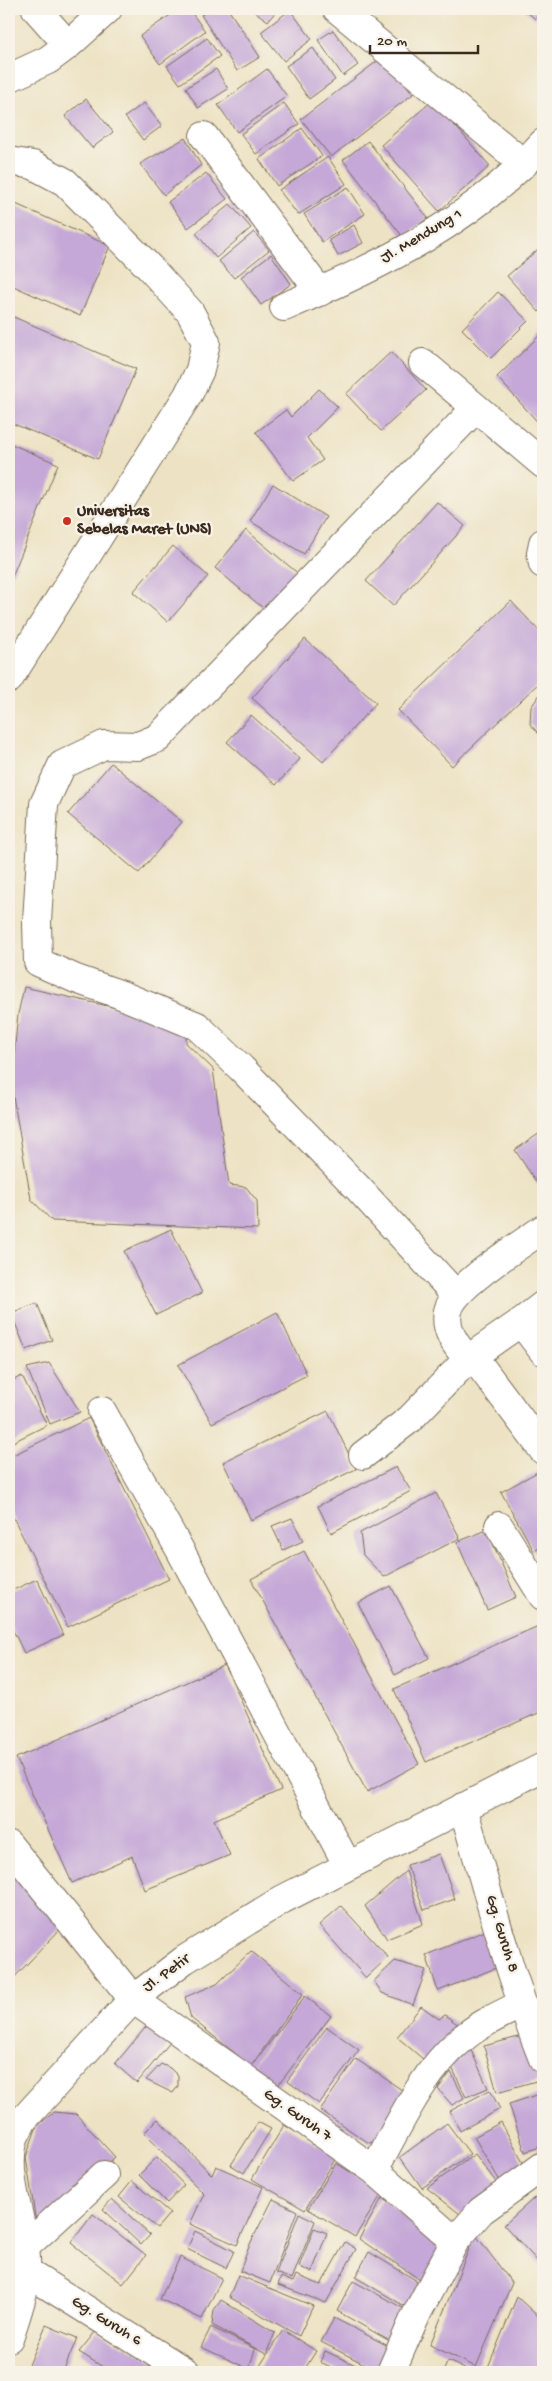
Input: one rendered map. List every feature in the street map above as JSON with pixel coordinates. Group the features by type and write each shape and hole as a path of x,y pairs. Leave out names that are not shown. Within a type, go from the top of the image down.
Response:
{"street":[{"path":"36,9 68,45"},
{"path":"9,78 48,60 68,45 108,9"},
{"path":"337,9 524,164"},
{"path":"204,136 320,292"},
{"name":"Jl. Mendung 1","path":"284,308 422,241 494,190 524,164 543,143"},
{"path":"9,161 32,165 65,182 150,268 190,312 206,342 200,370 188,394 9,680"},
{"path":"423,363 475,409 543,464"},
{"path":"456,1295 351,1180 242,1068 197,1026 119,994 76,979 38,962 38,922 44,804 62,765 104,745 138,746 158,738 475,409"},
{"path":"543,543 541,553 543,564"},
{"path":"543,1229 473,1280 456,1295 447,1312 448,1328 455,1343 470,1357 543,1450"},
{"path":"363,1455 417,1413 470,1357 543,1306"},
{"path":"521,1322 543,1351"},
{"path":"102,1411 180,1550 348,1866"},
{"path":"499,1526 534,1559 543,1596"},
{"name":"Jl. Petir","path":"9,2338 20,2300 26,2260 13,2180 13,2141 23,2120 133,1999 184,1960 283,1899 543,1766"},
{"name":"Gg. Guruh 8","path":"463,1807 522,2004 543,2059"},
{"name":"Gg. Guruh 7","path":"9,1845 133,1999 374,2170 456,2241"},
{"path":"374,2170 420,2090 442,2057 463,2038 522,2004"},
{"path":"391,2372 414,2319 456,2241 481,2211 543,2166"},
{"path":"26,2260 104,2175"},
{"name":"Gg. Guruh 6","path":"26,2260 186,2372"}],"building":[{"path":"179,9 189,9 205,31 160,64 140,36"},
{"path":"211,9 228,9 260,57 237,71 201,15"},
{"path":"251,9 278,9 268,21"},
{"path":"524,9 543,9 535,19"},
{"path":"290,10 312,39 284,61 261,32"},
{"path":"333,30 358,65 343,76 318,40"},
{"path":"207,38 220,56 180,84 167,66"},
{"path":"313,48 335,80 309,99 286,66"},
{"path":"384,56 413,94 331,157 301,119"},
{"path":"216,69 228,89 198,108 186,88"},
{"path":"267,69 287,96 237,132 218,105"},
{"path":"86,99 113,132 92,148 65,116"},
{"path":"433,100 490,166 439,211 381,145"},
{"path":"144,103 162,126 143,140 125,117"},
{"path":"284,103 299,124 256,154 241,134"},
{"path":"302,128 322,156 277,186 259,159"},
{"path":"185,138 201,165 164,195 140,164"},
{"path":"368,141 428,218 403,237 343,160"},
{"path":"328,157 346,184 298,215 279,190"},
{"path":"206,173 227,199 188,228 168,202"},
{"path":"348,187 365,214 322,242 304,214"},
{"path":"9,201 110,246 80,316 9,284"},
{"path":"230,204 251,228 216,258 196,233"},
{"path":"354,225 363,243 338,256 329,240"},
{"path":"254,232 269,250 234,278 219,261"},
{"path":"542,246 543,308 539,312 507,276"},
{"path":"271,254 291,284 261,305 241,277"},
{"path":"498,292 528,321 491,358 462,329"},
{"path":"9,315 136,369 98,459 9,422"},
{"path":"543,332 543,428 497,377"},
{"path":"391,352 426,390 381,431 346,394"},
{"path":"319,389 338,407 307,438 323,460 293,481 256,432 286,410 291,417"},
{"path":"9,443 58,464 9,584"},
{"path":"273,484 326,517 304,554 250,521"},
{"path":"437,502 465,526 393,606 366,581"},
{"path":"246,530 301,576 269,613 215,568"},
{"path":"173,546 208,576 168,622 133,592"},
{"path":"511,601 543,635 543,679 452,766 398,710"},
{"path":"305,639 376,703 323,762 252,698"},
{"path":"541,693 543,693 543,739 530,724 531,707"},
{"path":"251,715 300,759 276,785 227,742"},
{"path":"111,763 182,822 139,873 68,814"},
{"path":"24,987 187,1024 186,1043 213,1069 229,1185 246,1187 257,1201 258,1229 52,1221 31,1199 11,1085 18,1014"},
{"path":"543,1131 543,1190 542,1191 515,1150"},
{"path":"171,1229 202,1293 156,1315 124,1251"},
{"path":"37,1303 52,1340 26,1350 11,1313"},
{"path":"277,1312 307,1375 212,1423 178,1365"},
{"path":"9,1340 15,1359 9,1361"},
{"path":"49,1363 80,1412 50,1424 27,1368"},
{"path":"22,1376 47,1425 9,1444 9,1382"},
{"path":"328,1411 356,1469 251,1520 223,1462"},
{"path":"89,1418 169,1579 68,1627 9,1509 9,1457"},
{"path":"396,1467 411,1491 331,1533 318,1506"},
{"path":"543,1469 543,1546 534,1551 501,1492"},
{"path":"436,1493 460,1538 384,1577 363,1555 360,1533"},
{"path":"292,1518 303,1541 283,1550 272,1526"},
{"path":"487,1530 516,1597 487,1610 457,1542"},
{"path":"304,1551 419,1764 367,1792 251,1579"},
{"path":"37,1579 63,1635 24,1653 9,1622 9,1592"},
{"path":"391,1586 429,1658 395,1675 358,1603"},
{"path":"543,1624 543,1711 426,1762 394,1689"},
{"path":"225,1665 281,1790 214,1820 230,1855 145,1890 132,1856 72,1883 16,1758"},
{"path":"439,1854 455,1899 424,1910 407,1865"},
{"path":"9,1865 68,1921 9,1983"},
{"path":"406,1871 423,1924 387,1939 365,1906"},
{"path":"341,1906 388,1957 366,1978 319,1925"},
{"path":"490,1929 501,1966 438,1991 426,1955"},
{"path":"251,1951 303,1994 251,2066 191,2018 185,1997 217,1984"},
{"path":"395,1961 426,1970 413,2005 382,1993 374,1981"},
{"path":"305,1996 331,2016 276,2088 250,2069"},
{"path":"421,2006 439,2019 445,2015 461,2027 430,2065 397,2037"},
{"path":"150,2022 172,2040 137,2083 115,2064"},
{"path":"327,2027 359,2050 319,2104 287,2081"},
{"path":"530,2034 543,2079 497,2092 484,2046"},
{"path":"470,2048 488,2088 466,2097 450,2063"},
{"path":"356,2059 405,2092 381,2140 369,2143 320,2110"},
{"path":"161,2064 170,2068 178,2076 178,2086 173,2093 146,2080"},
{"path":"451,2072 464,2098 452,2105 438,2089"},
{"path":"490,2090 500,2109 460,2131 450,2111"},
{"path":"543,2093 543,2146 525,2152 509,2104"},
{"path":"54,2112 76,2114 115,2157 37,2229 26,2157 37,2126"},
{"path":"158,2119 212,2175 216,2166 263,2187 237,2245 190,2224 204,2194 144,2133"},
{"path":"258,2122 271,2129 244,2173 231,2165"},
{"path":"501,2122 527,2170 503,2186 474,2137"},
{"path":"447,2123 470,2154 422,2188 400,2157"},
{"path":"284,2125 337,2156 305,2210 252,2179"},
{"path":"475,2154 499,2186 460,2214 427,2188"},
{"path":"157,2157 184,2185 167,2203 139,2175"},
{"path":"336,2163 383,2192 355,2237 308,2209"},
{"path":"132,2181 170,2213 157,2228 119,2197"},
{"path":"543,2190 543,2267 504,2225"},
{"path":"382,2198 437,2238 443,2256 428,2285 359,2239"},
{"path":"112,2199 150,2235 141,2245 103,2209"},
{"path":"273,2199 297,2211 270,2283 240,2271 250,2244"},
{"path":"299,2213 315,2221 292,2279 276,2273"},
{"path":"93,2214 146,2255 123,2284 71,2243"},
{"path":"314,2228 327,2233 312,2272 299,2267"},
{"path":"195,2231 234,2251 226,2268 187,2249"},
{"path":"475,2234 512,2283 476,2367 430,2345"},
{"path":"345,2242 356,2249 326,2303 278,2285 281,2277 293,2282 296,2275 321,2285"},
{"path":"369,2252 427,2287 413,2311 355,2277"},
{"path":"180,2257 222,2278 202,2319 160,2299"},
{"path":"238,2275 313,2306 299,2336 229,2297"},
{"path":"353,2281 412,2313 395,2344 337,2311"},
{"path":"517,2297 543,2321 543,2372 486,2372"},
{"path":"221,2300 275,2333 266,2354 212,2325 214,2310"},
{"path":"334,2318 396,2350 380,2372 321,2342"},
{"path":"46,2325 77,2338 63,2372 26,2372"},
{"path":"211,2327 255,2349 249,2369 201,2347"},
{"path":"283,2330 316,2351 303,2372 256,2372"},
{"path":"96,2331 157,2363 152,2372 111,2372 79,2352"},
{"path":"325,2351 371,2372 342,2372 320,2362"},
{"path":"448,2361 471,2372 443,2372"}],"place":[{"name":"Universitas Sebelas Maret (UNS)","path":"67,521"}]}
